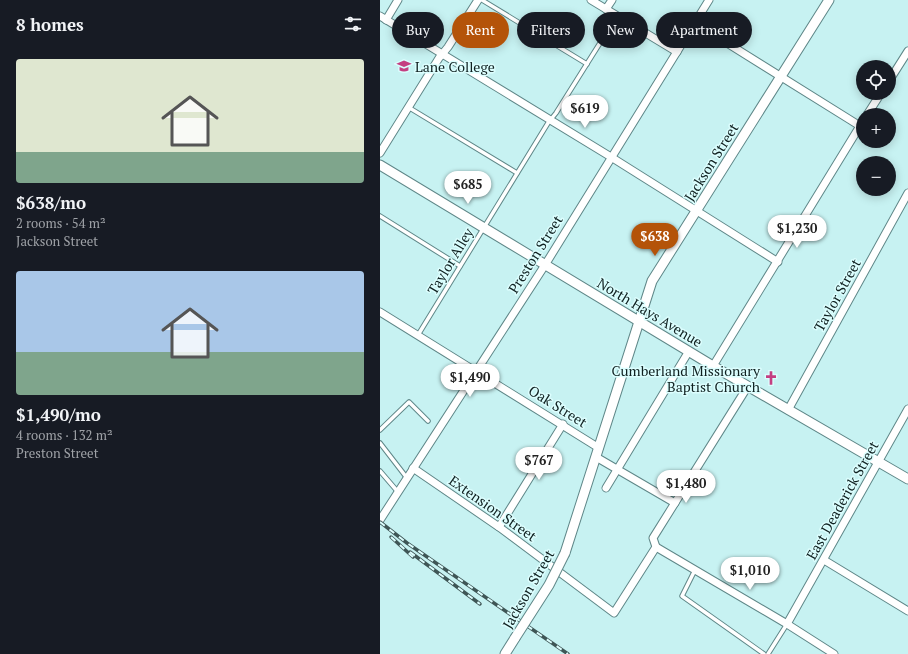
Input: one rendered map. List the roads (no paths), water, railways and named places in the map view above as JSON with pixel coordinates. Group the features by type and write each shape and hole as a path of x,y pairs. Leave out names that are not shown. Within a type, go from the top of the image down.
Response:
{"street":[{"path":"398,0 383,18 611,157 778,262"},
{"path":"380,153 408,107 413,93 443,54 478,0"},
{"path":"591,0 611,12"},
{"path":"606,9 612,0"},
{"name":"Preston Street","path":"701,12 709,0"},
{"name":"Jackson Street","path":"505,654 549,586 565,553 652,281 829,0"},
{"path":"648,35 677,52"},
{"name":"Preston Street","path":"380,520 545,265 679,48"},
{"path":"734,48 781,77 856,120"},
{"path":"896,70 908,51"},
{"path":"713,366 856,133"},
{"name":"North Hays Avenue","path":"380,165 713,366 908,479"},
{"name":"Taylor Street","path":"788,410 908,193"},
{"name":"Oak Street","path":"380,312 563,424 618,469 675,503"},
{"path":"606,488 689,351"},
{"path":"748,386 653,538 656,547 787,624 834,654"},
{"name":"East Deaderick Street","path":"787,624 908,409"},
{"path":"500,527 563,424"},
{"name":"Extension Street","path":"413,468 500,527 614,613 656,547"},
{"path":"824,560 908,611"}],"lane":[{"path":"482,0 587,64"},
{"name":"Taylor Alley","path":"417,336 517,173 597,48"},
{"path":"408,107 517,173"},
{"path":"380,216 460,266"},
{"path":"380,430 409,402 428,421"},
{"path":"380,443 407,478"},
{"path":"380,471 398,492"},
{"path":"694,570 682,596 764,654"},
{"path":"768,654 787,624"}],"railway":[{"path":"380,522 407,543 568,654"},
{"path":"391,537 413,557"},
{"path":"410,552 480,604"}],"place":[{"name":"Lane College","path":"404,66"},
{"name":"Cumberland Missionary Baptist Church","path":"771,378"}]}
